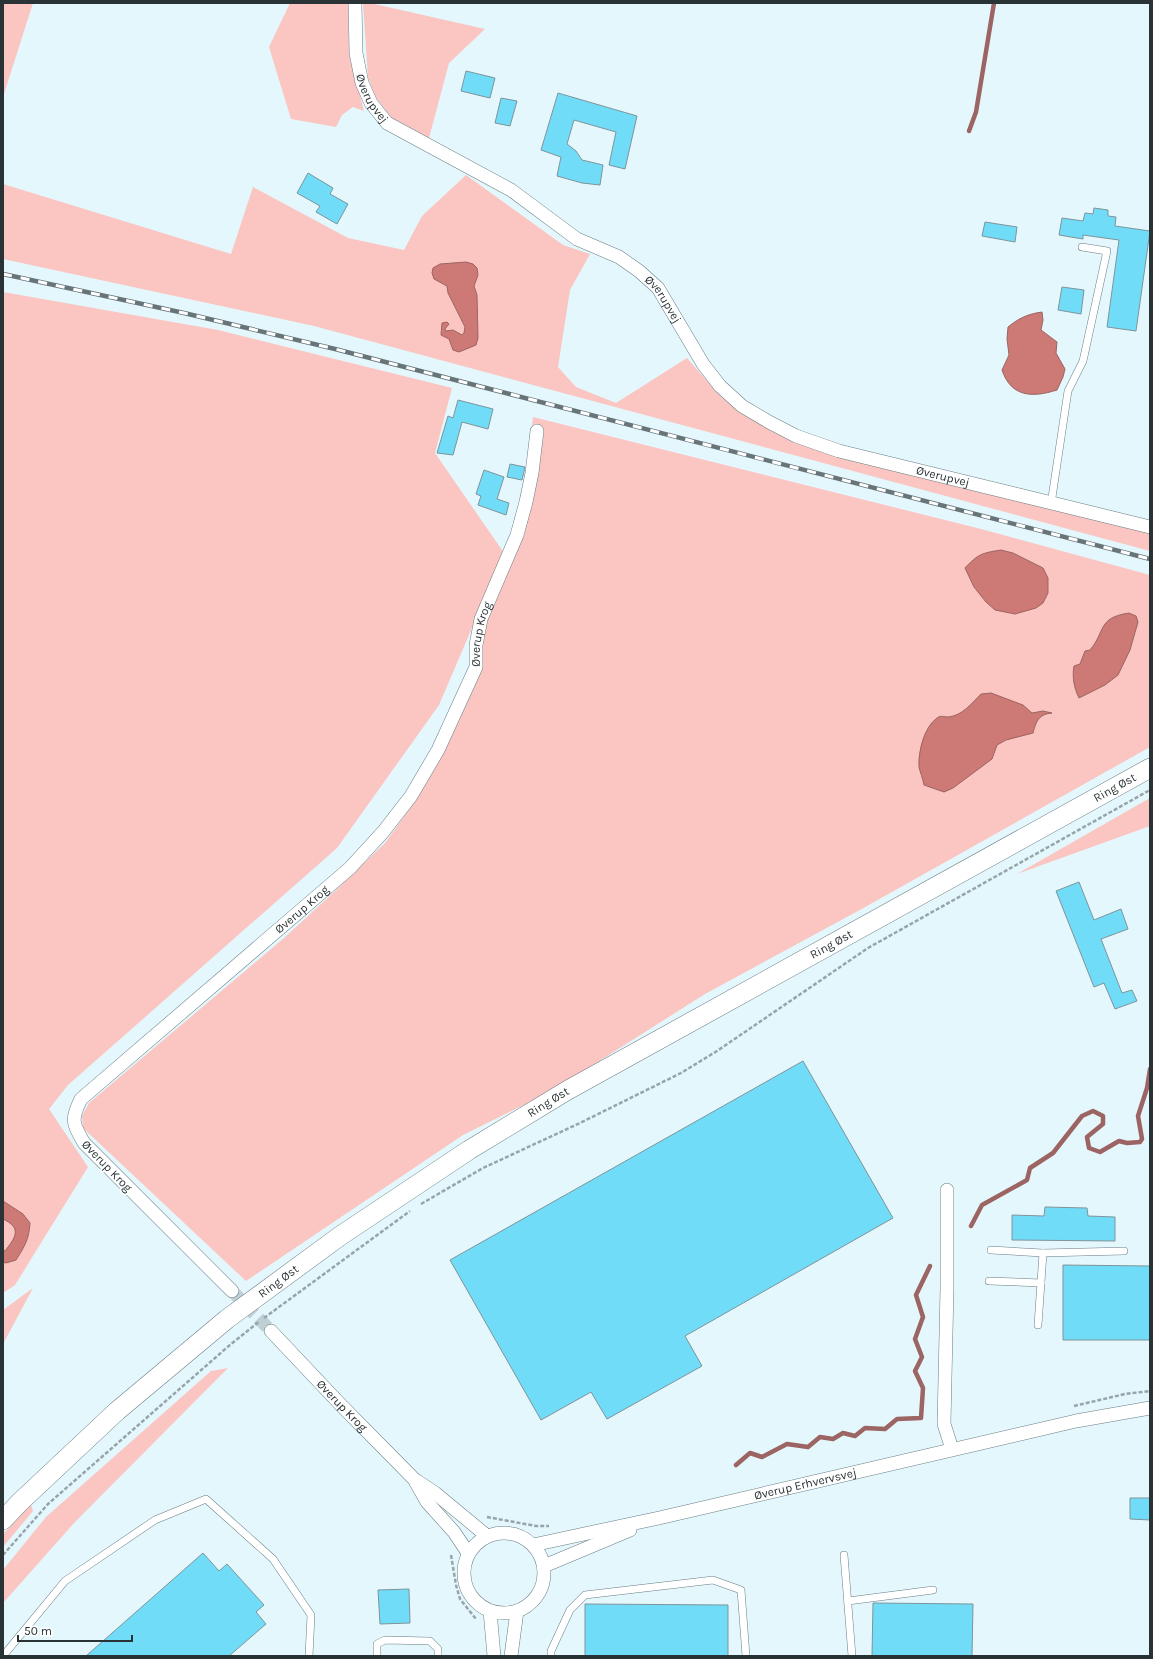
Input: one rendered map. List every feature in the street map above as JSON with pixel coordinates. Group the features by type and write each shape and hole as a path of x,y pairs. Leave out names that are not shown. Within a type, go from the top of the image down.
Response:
{"main road":[{"name":"Ring Øst","path":"3,1520 20,1502 117,1411 227,1319 340,1236 469,1150 568,1090 1150,768"}],"street":[{"name":"Øverupvej","path":"355,3 356,53 362,83 371,103 387,123 511,190 577,239 619,257 639,271 658,288 703,364 720,386 742,406 796,436 840,451 1051,504 1150,527"},
{"name":"Øverup Krog","path":"232,1291 84,1143 75,1129 74,1114 81,1099 350,868 383,832 411,796 438,750 476,667 476,645 481,619 517,535 532,473 537,431"},
{"path":"947,1190 947,1288 944,1424 952,1449"},
{"name":"Øverup Krog","path":"270,1331 414,1479 435,1493 487,1536"},
{"name":"Øverup Erhvervsvej","path":"533,1545 659,1518 1076,1420 1150,1408"},
{"name":"Øverup Krog","path":"414,1479 427,1502 454,1532 468,1553"},
{"name":"Øverup Erhvervsvej","path":"544,1566 659,1518"},
{"path":"499,1533 511,1533 523,1538 533,1545 540,1555 544,1566 544,1578 538,1593 527,1606 517,1611 504,1614 490,1611 478,1604 469,1594 464,1581 464,1566 468,1553 476,1543 487,1536 499,1533"},
{"path":"490,1611 494,1656"},
{"path":"511,1656 517,1611"}],"lane":[{"path":"1051,504 1068,391 1083,361 1107,251 1082,247"},
{"path":"991,1250 1043,1253 1124,1251"},
{"path":"1038,1325 1043,1253"},
{"path":"989,1281 1041,1283"},
{"path":"3,1656 65,1581 155,1520 206,1499 273,1559 311,1615 309,1656"},
{"path":"844,1554 852,1656"},
{"path":"551,1656 551,1651 570,1610 585,1595 713,1580 741,1590 746,1656"},
{"path":"848,1601 933,1590"},
{"path":"377,1656 377,1644 385,1640 430,1641 438,1649 438,1656"}],"path":[{"path":"533,1144 580,1123 681,1073 717,1051 868,948 1150,790"}],"shaded area":[{"path":"3,3 33,3 3,97"},
{"path":"290,3 348,3 349,54 364,111 353,107 342,115 336,127 291,119 269,47"},
{"path":"363,3 370,3 485,29 449,63 429,138 392,118 375,96 368,77"},
{"path":"466,175 563,245 590,254 570,290 558,367 576,387 616,403 687,358 721,397 745,414 792,442 1150,532 1150,551 314,326 3,259 3,184 231,254 253,187 348,238 404,250 422,216"},
{"path":"466,262 473,264 477,268 478,275 474,286 477,295 478,338 476,345 459,352 453,350 449,339 441,335 442,323 447,322 449,324 445,329 446,331 453,330 462,335 465,327 448,293 447,286 434,279 432,273 433,268 440,264"},
{"path":"3,292 218,330 452,388 435,453 504,553 439,705 337,848 68,1085 49,1109 88,1167 15,1285 3,1293"},
{"path":"1042,312 1043,320 1041,330 1057,342 1056,353 1065,369 1057,390 1039,394 1024,393 1011,386 1002,370 1009,355 1007,339 1008,327 1024,317"},
{"path":"533,417 981,529 1150,575 1150,747 858,911 705,994 552,1091 463,1135 246,1281 83,1128 82,1116 89,1103 284,938 333,893 385,843 416,800 448,740 481,646 487,618 520,538"},
{"path":"1001,550 1013,553 1043,568 1048,578 1048,593 1043,603 1036,608 1015,614 995,610 986,602 974,587 965,568 981,555"},
{"path":"1129,613 1136,616 1138,622 1130,650 1118,675 1105,685 1079,698 1074,682 1074,666 1080,664 1085,651 1090,650 1107,622 1119,615"},
{"path":"991,693 1023,705 1032,713 1043,711 1052,713 1044,715 1039,719 1035,725 1033,733 1006,740 997,745 992,759 953,788 944,792 924,785 919,767 919,761 925,734 932,722 941,716 948,717 958,714 981,694"},
{"path":"1150,798 1150,826 1017,874"},
{"path":"3,1201 23,1214 30,1223 28,1238 22,1251 16,1260 6,1263 3,1262 3,1250 5,1251 12,1241 15,1229 9,1222 3,1219"},
{"path":"33,1288 3,1344 3,1310"},
{"path":"228,1368 74,1523 3,1603 3,1570 46,1517 211,1371"},
{"path":"31,1505 33,1511 3,1547 3,1534"}],"building":[{"path":"466,71 495,78 490,98 461,91"},
{"path":"558,93 637,116 625,169 609,165 616,132 574,120 567,144 576,151 582,160 603,165 600,185 582,183 557,176 561,157 541,150"},
{"path":"501,98 517,101 510,126 495,123"},
{"path":"308,173 333,188 330,194 348,204 337,224 316,212 320,206 297,193"},
{"path":"1094,208 1108,210 1108,216 1116,217 1115,226 1150,231 1136,331 1107,327 1119,240 1083,235 1083,239 1059,235 1062,218 1083,221 1085,213 1093,214"},
{"path":"985,222 1017,227 1015,242 982,236"},
{"path":"1062,287 1084,290 1081,314 1058,310"},
{"path":"458,400 493,409 488,429 462,422 453,455 437,453 448,416 453,418"},
{"path":"510,464 525,467 522,480 507,477"},
{"path":"484,470 504,477 497,499 509,503 506,515 478,505 481,496 476,494"},
{"path":"1079,882 1094,920 1121,909 1128,929 1101,939 1122,993 1132,990 1137,1001 1115,1009 1104,983 1094,987 1056,891"},
{"path":"803,1061 893,1218 685,1336 702,1366 607,1419 591,1392 541,1420 450,1260"},
{"path":"1045,1207 1087,1208 1088,1216 1115,1217 1115,1241 1012,1240 1012,1215 1044,1216"},
{"path":"1063,1265 1150,1266 1150,1340 1063,1340"},
{"path":"1130,1498 1150,1498 1150,1520 1130,1519"},
{"path":"203,1553 219,1571 227,1564 264,1605 256,1612 266,1624 229,1656 86,1656"},
{"path":"409,1589 410,1623 380,1624 378,1590"},
{"path":"873,1603 973,1604 972,1656 872,1656"},
{"path":"585,1604 728,1605 728,1656 585,1656"}],"waterway":[{"path":"969,131 976,112 994,3"},
{"path":"971,1226 982,1205 1027,1180 1030,1168 1053,1153 1082,1116 1093,1111 1103,1116 1103,1124 1087,1137 1089,1148 1100,1152 1119,1141 1127,1143 1140,1142 1142,1139 1138,1116 1147,1088 1150,1069"},
{"path":"736,1465 750,1453 762,1457 787,1444 808,1447 820,1437 833,1439 843,1433 855,1436 865,1428 885,1429 897,1419 921,1418 923,1388 915,1371 922,1357 915,1339 923,1317 916,1295 930,1266"}],"tunnel":[{"path":"232,1291 271,1331"}],"railway":[{"path":"3,274 184,313 335,349 1150,559"}]}
